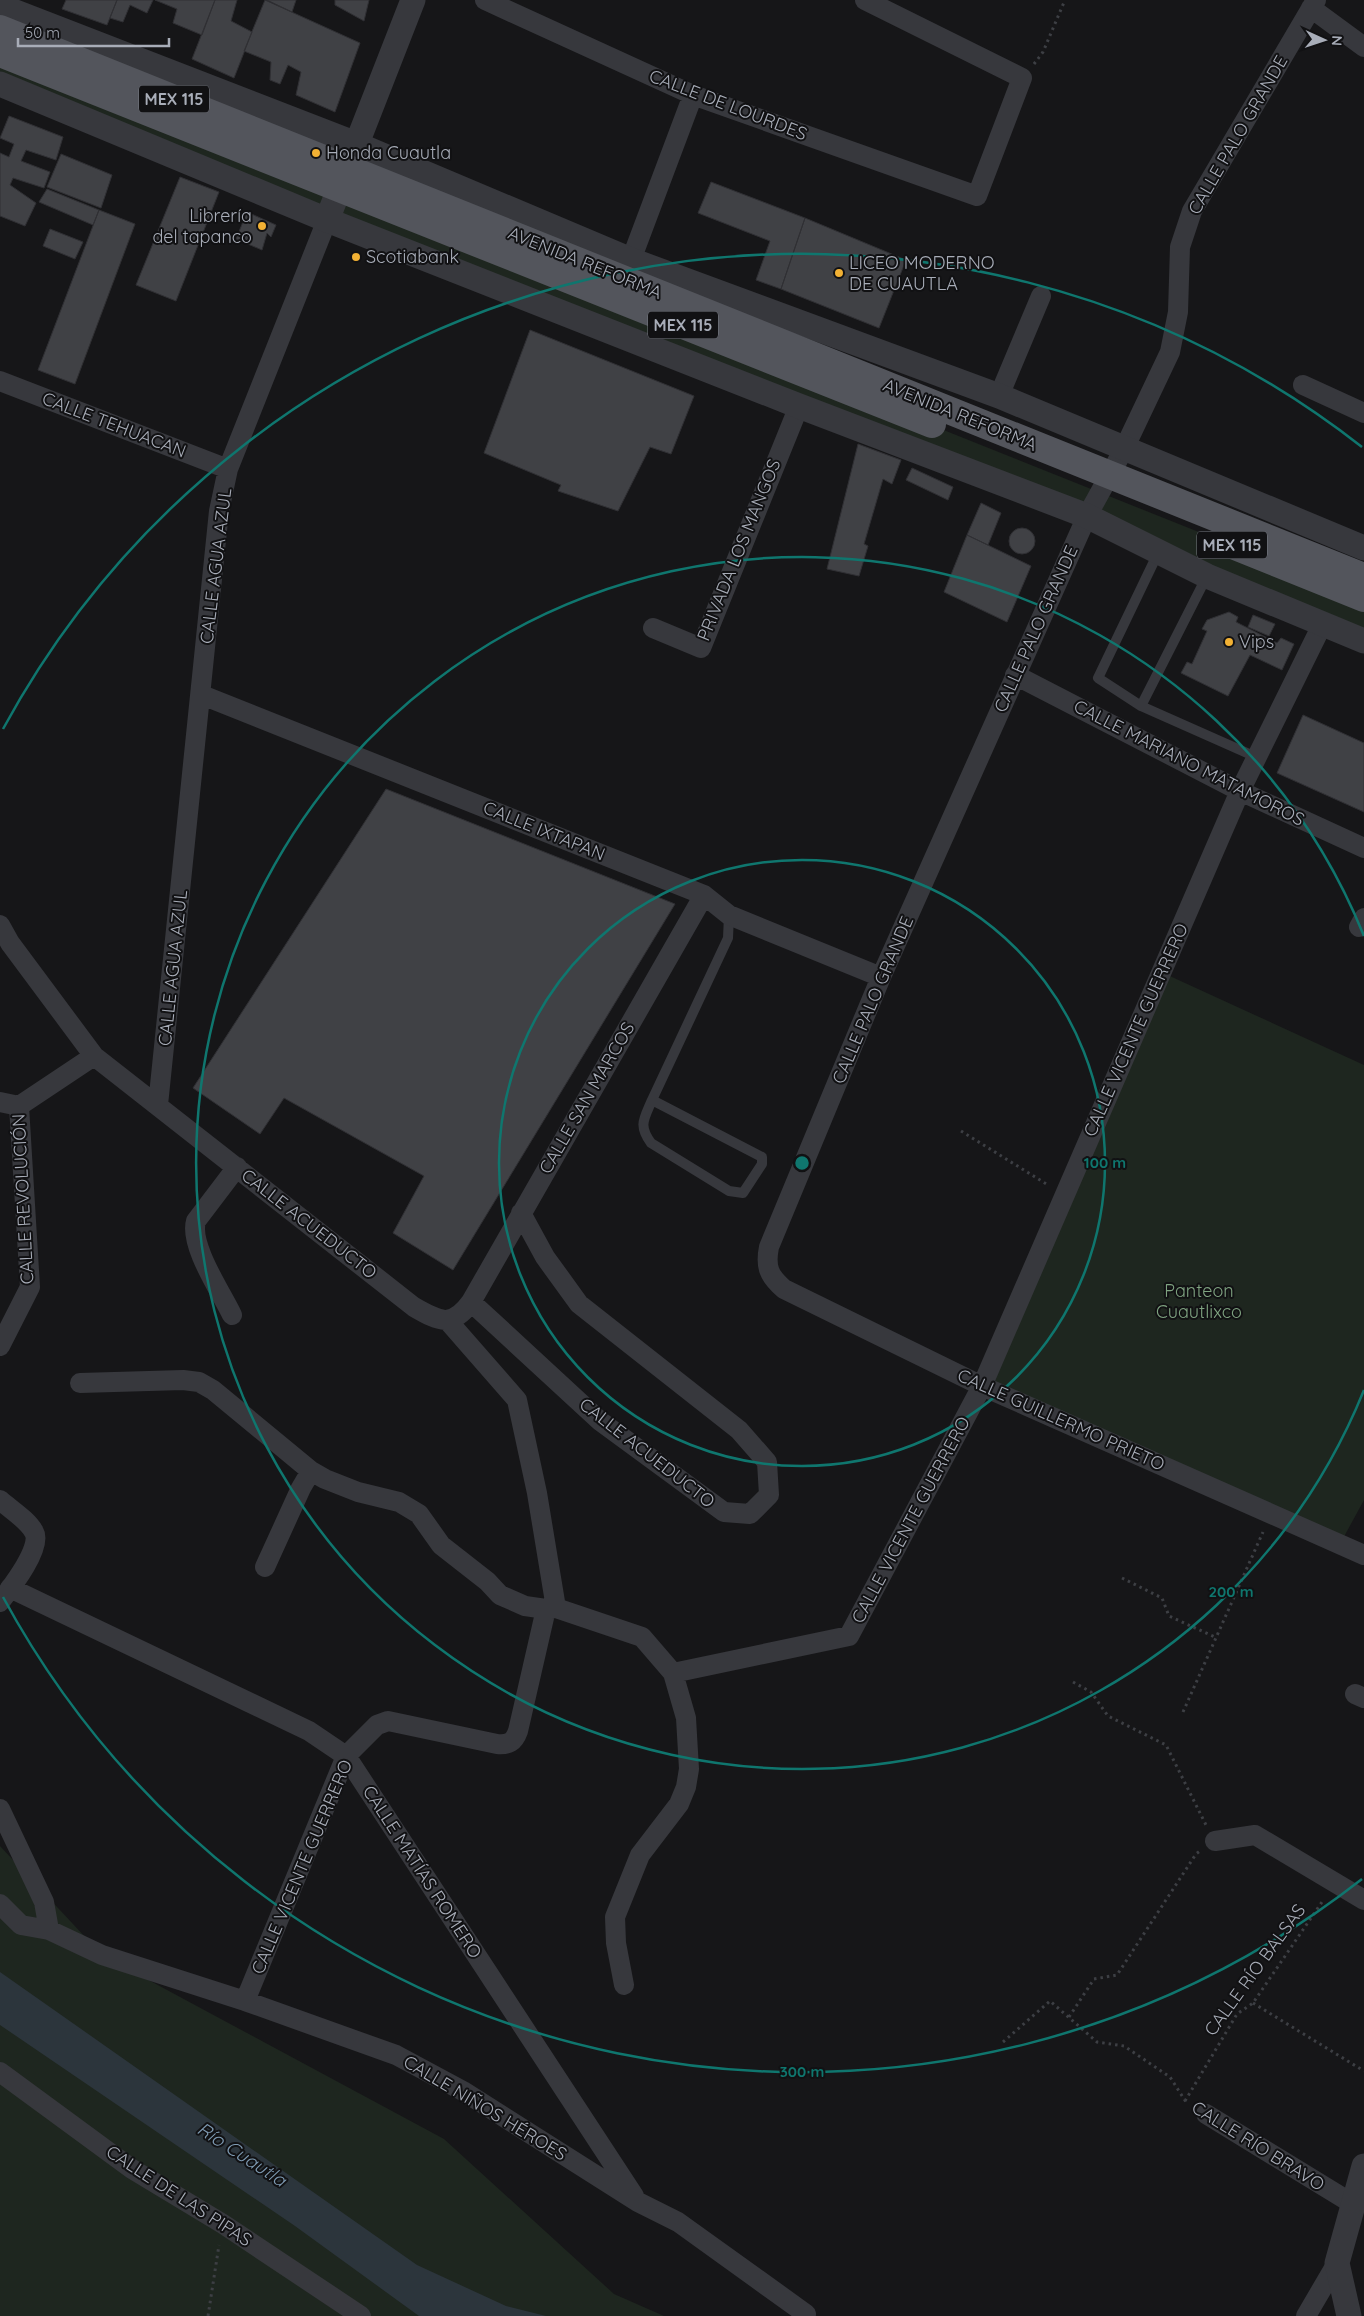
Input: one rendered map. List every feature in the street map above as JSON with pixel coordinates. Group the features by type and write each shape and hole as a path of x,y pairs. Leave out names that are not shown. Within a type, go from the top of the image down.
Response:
{"main road":[{"name":"AVENIDA REFORMA","path":"0,29 348,167 1105,483 1364,598"},
{"name":"AVENIDA REFORMA","path":"0,52 348,167"},
{"name":"AVENIDA REFORMA","path":"1105,483 1364,577"}],"street":[{"name":"CALLE AGUA AZUL","path":"158,1104 202,696 219,511 228,469 413,0"},
{"name":"CALLE DE LOURDES","path":"485,0 693,95 977,196 1022,78"},
{"path":"865,0 1022,78"},
{"path":"1314,4 1364,47"},
{"name":"CALLE PALO GRANDE","path":"767,1270 769,1247 881,978 1087,516 1124,449 1170,352 1178,312 1180,246 1192,211 1314,4"},
{"path":"0,6 348,167 631,260 999,396 1364,548"},
{"path":"0,84 327,220 799,406 1087,516 1207,576 1364,641"},
{"path":"631,260 693,95"},
{"path":"999,396 1041,296"},
{"name":"CALLE TEHUACAN","path":"0,381 228,469"},
{"path":"1303,385 1364,413"},
{"name":"PRIVADA LOS MANGOS","path":"653,628 701,648 799,406"},
{"name":"CALLE VICENTE GUERRERO","path":"673,1673 849,1636 982,1386 1240,791 1322,625"},
{"name":"CALLE MARIANO MATAMOROS","path":"1015,675 1240,791 1364,848"},
{"name":"CALLE IXTAPAN","path":"202,696 704,895 729,914 881,978"},
{"name":"CALLE SAN MARCOS","path":"471,1302 704,895"},
{"name":"CALLE ACUEDUCTO","path":"0,925 10,943 94,1056 158,1104 414,1308 432,1318 448,1321"},
{"name":"CALLE REVOLUCIÓN","path":"0,1346 30,1287 9,1104 94,1056"},
{"path":"232,1314 198,1247 194,1230 196,1221 237,1167"},
{"name":"CALLE ACUEDUCTO","path":"471,1302 600,1421 724,1512 750,1514 769,1496 767,1462 739,1430 579,1304 545,1257 521,1213"},
{"name":"CALLE GUILLERMO PRIETO","path":"767,1270 773,1280 784,1289 982,1386 1364,1555"},
{"path":"471,1302 462,1314 448,1321 516,1400 537,1493 551,1608"},
{"path":"80,1383 183,1380 199,1382 213,1390 311,1471 325,1479 358,1492 399,1502 419,1514 441,1545 487,1581 500,1596 525,1606 551,1608 642,1637 673,1673 686,1718 687,1778 679,1804 640,1855 615,1917 616,1943 624,1985"},
{"path":"265,1568 301,1488 311,1471"},
{"path":"0,1500 34,1531 37,1540 36,1546 5,1595"},
{"name":"CALLE MATÍAS ROMERO","path":"5,1595 309,1731 346,1756 638,2202"},
{"name":"CALLE VICENTE GUERRERO","path":"245,2002 346,1756 377,1724 388,1721 497,1744 510,1743 516,1738 551,1608"},
{"path":"0,1809 44,1902 49,1930"},
{"path":"1215,1841 1255,1835 1364,1900"},
{"name":"CALLE NIÑOS HÉROES","path":"0,1904 21,1925 49,1930 102,1955 245,2002 396,2055 462,2092 638,2202 678,2222 806,2314"},
{"name":"CALLE DE LAS PIPAS","path":"0,2072 132,2169 223,2224 361,2316"},
{"name":"CALLE RÍO BRAVO","path":"1206,2114 1352,2204"},
{"path":"1306,2316 1337,2263 1364,2166"},
{"path":"1337,2263 1349,2316"}],"lane":[{"path":"1159,551 1098,678 1141,706 1256,757"},
{"path":"1141,706 1207,576"},
{"path":"652,1100 762,1157 762,1164 743,1193 728,1191 650,1143 643,1132 644,1119 652,1100 728,938 729,914"}],"path":[{"path":"1022,78 1043,52 1065,0"},
{"path":"961,1131 1064,1194"},
{"path":"1183,1712 1271,1513"},
{"path":"1122,1578 1162,1598 1169,1616 1217,1638"},
{"path":"1069,2017 1094,1978 1118,1975 1196,1854 1215,1841 1203,1822 1166,1744 1108,1716 1091,1692 1073,1682"},
{"name":"CALLE RÍO BALSAS","path":"1185,2101 1237,2014 1253,2004 1334,1882"},
{"name":"CALLE RÍO BRAVO","path":"1003,2042 1050,2001 1097,2042 1124,2046 1170,2077 1185,2101 1206,2114"},
{"path":"1253,2004 1364,2071"},
{"path":"208,2316 212,2280 223,2224"}],"green space":[{"path":"0,53 1364,598 1364,641 0,84"},
{"name":"Panteon Cuautlixco","path":"1161,972 1364,1065 1364,1500 1340,1544 982,1386"},
{"path":"0,1846 102,1955 444,2139 614,2294 664,2316 0,2316"}],"water":[{"name":"Río Cuautla","path":"0,1972 417,2265 506,2306 546,2316 419,2316 295,2226 0,2025"}],"building":[{"path":"66,0 117,0 107,25 62,9"},
{"path":"117,0 153,0 147,13 130,5 123,22 110,18"},
{"path":"155,0 215,0 202,35 173,23 177,9"},
{"path":"215,0 237,0 231,21 252,32 234,78 192,59"},
{"path":"265,0 360,43 335,112 296,95 301,72 288,65 280,84 270,80 271,62 244,51"},
{"path":"267,0 296,0 292,12"},
{"path":"335,0 369,0 364,21 335,5"},
{"path":"9,116 63,137 56,160 26,150 21,161 50,172 44,188 13,178 10,185 36,203 25,226 0,216 0,153 9,157 14,144 0,138"},
{"path":"61,154 112,175 101,208 47,187"},
{"path":"180,177 219,192 176,301 136,285"},
{"path":"711,182 805,218 781,289 756,280 770,241 698,213"},
{"path":"47,189 99,210 93,225 39,202"},
{"path":"99,210 135,224 75,384 38,370"},
{"path":"247,212 276,225 271,237 267,233 262,250 236,239"},
{"path":"805,218 906,260 879,328 781,289"},
{"path":"50,229 83,242 75,259 43,246"},
{"path":"530,330 694,396 671,454 650,447 618,511 558,491 561,485 484,453"},
{"path":"858,444 901,460 892,484 883,479 864,544 868,546 859,576 827,569"},
{"path":"912,468 953,487 948,500 906,480"},
{"path":"981,503 1001,513 988,545 967,535"},
{"path":"1022,528 1031,532 1035,541 1031,550 1022,554 1013,550 1009,541 1013,532"},
{"path":"967,535 1031,566 1007,622 944,592"},
{"path":"1229,612 1238,617 1236,622 1277,643 1281,638 1294,644 1282,670 1250,655 1228,696 1181,673 1187,662 1192,664 1207,631 1202,629 1207,620"},
{"path":"1253,615 1275,624 1269,636 1248,627"},
{"path":"1303,715 1364,743 1364,812 1277,773"},
{"path":"386,789 675,904 453,1270 393,1233 424,1176 284,1098 260,1134 193,1088"}],"place":[{"name":"Honda Cuautla","path":"316,153"},
{"name":"Librería del tapanco","path":"262,226"},
{"name":"Scotiabank","path":"356,257"},
{"name":"LICEO MODERNO DE CUAUTLA","path":"839,273"},
{"name":"Vips","path":"1229,642"}]}
